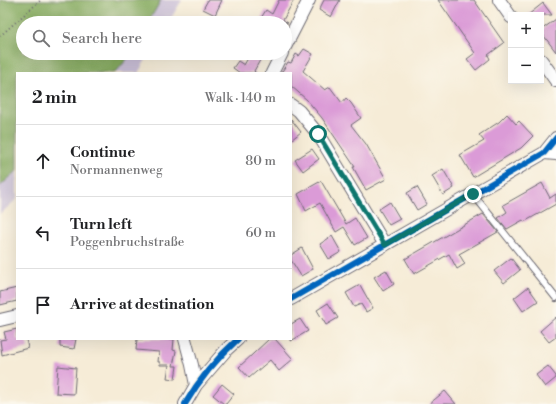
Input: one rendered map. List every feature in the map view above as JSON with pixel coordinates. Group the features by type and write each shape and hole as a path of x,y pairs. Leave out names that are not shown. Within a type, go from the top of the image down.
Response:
{"street":[{"path":"292,33 309,0"},
{"path":"499,0 508,13"},
{"path":"272,72 278,60"},
{"path":"544,64 556,81"},
{"path":"292,106 299,111 318,134 385,245"},
{"path":"292,298 473,194 550,154 556,138"},
{"path":"0,320 16,316"},
{"path":"185,340 196,385"},
{"path":"185,404 196,385 227,349 237,340"}],"lane":[{"path":"473,194 556,298"}],"path":[{"path":"23,16 41,0"},
{"path":"0,36 16,22"}],"shaded area":[{"path":"161,0 182,0 172,16 152,16"},
{"path":"126,60 146,60 139,72 116,72"},
{"path":"16,172 16,200 0,214 0,186"}],"green space":[{"path":"0,0 161,0 152,16 16,16 16,60 126,60 116,72 16,72 16,172 0,186"}],"building":[{"path":"208,0 222,0 215,15 203,9"},
{"path":"279,0 294,0 285,16 262,16 266,10 272,14"},
{"path":"324,0 340,0 331,17 319,10"},
{"path":"438,0 474,0 504,43 488,55 490,59 476,70 467,59 475,53"},
{"path":"543,3 552,15 544,15 544,12 532,12"},
{"path":"556,19 556,52 544,36 544,28"},
{"path":"304,49 313,54 303,71 325,90 330,87 342,103 346,98 351,103 361,118 351,125 366,144 386,179 366,190 353,167 355,167 322,118 307,100 292,87 292,72 282,72 288,62 291,63 296,54 299,56"},
{"path":"247,60 260,60 254,71 255,72 239,72 233,68 238,61 244,65"},
{"path":"507,114 516,124 519,121 533,136 521,148 473,177 460,155 484,141 479,135 499,122"},
{"path":"292,120 301,132 292,139"},
{"path":"312,149 319,159 303,171 295,160"},
{"path":"443,169 454,188 443,195 432,176"},
{"path":"321,181 346,224 355,218 367,238 355,245 344,227 336,232 320,203 306,211 298,194"},
{"path":"542,183 550,198 556,194 556,204 524,222 523,220 507,229 498,218 507,212 503,205"},
{"path":"417,187 427,204 417,210 407,193"},
{"path":"390,202 400,219 389,225 379,209"},
{"path":"483,214 498,232 459,254 465,264 457,269 449,254 414,274 405,259"},
{"path":"332,236 341,252 329,259 320,244"},
{"path":"302,248 313,269 301,276 292,262 292,254"},
{"path":"511,258 520,270 504,283 494,271"},
{"path":"386,270 394,284 383,291 374,277"},
{"path":"360,285 373,308 366,312 361,304 354,307 346,293"},
{"path":"528,287 538,301 523,311 514,298"},
{"path":"16,288 16,301 0,305 0,292"},
{"path":"328,303 338,318 326,325 317,310"},
{"path":"556,317 556,337 549,342 540,331"},
{"path":"300,319 308,331 291,341 292,323"},
{"path":"16,329 16,340 26,340 28,348 2,355 0,340 6,339 4,332"},
{"path":"60,340 76,340 74,349 60,347"},
{"path":"137,340 174,340 173,350 176,351 173,366 177,366 175,379 167,378 169,365 160,365 160,362 158,362 159,352 136,350"},
{"path":"268,340 276,340 293,359 279,371 270,360 249,378 239,367"},
{"path":"58,366 76,368 74,394 56,393"},
{"path":"548,366 556,378 545,387 536,375"},
{"path":"222,384 234,394 226,404 213,395"},
{"path":"445,391 456,404 429,404"}],"transit line":[{"path":"292,298 544,153 556,138"},
{"path":"185,404 196,386 237,340"}],"route":[{"path":"318,134 385,245 473,194"}]}
